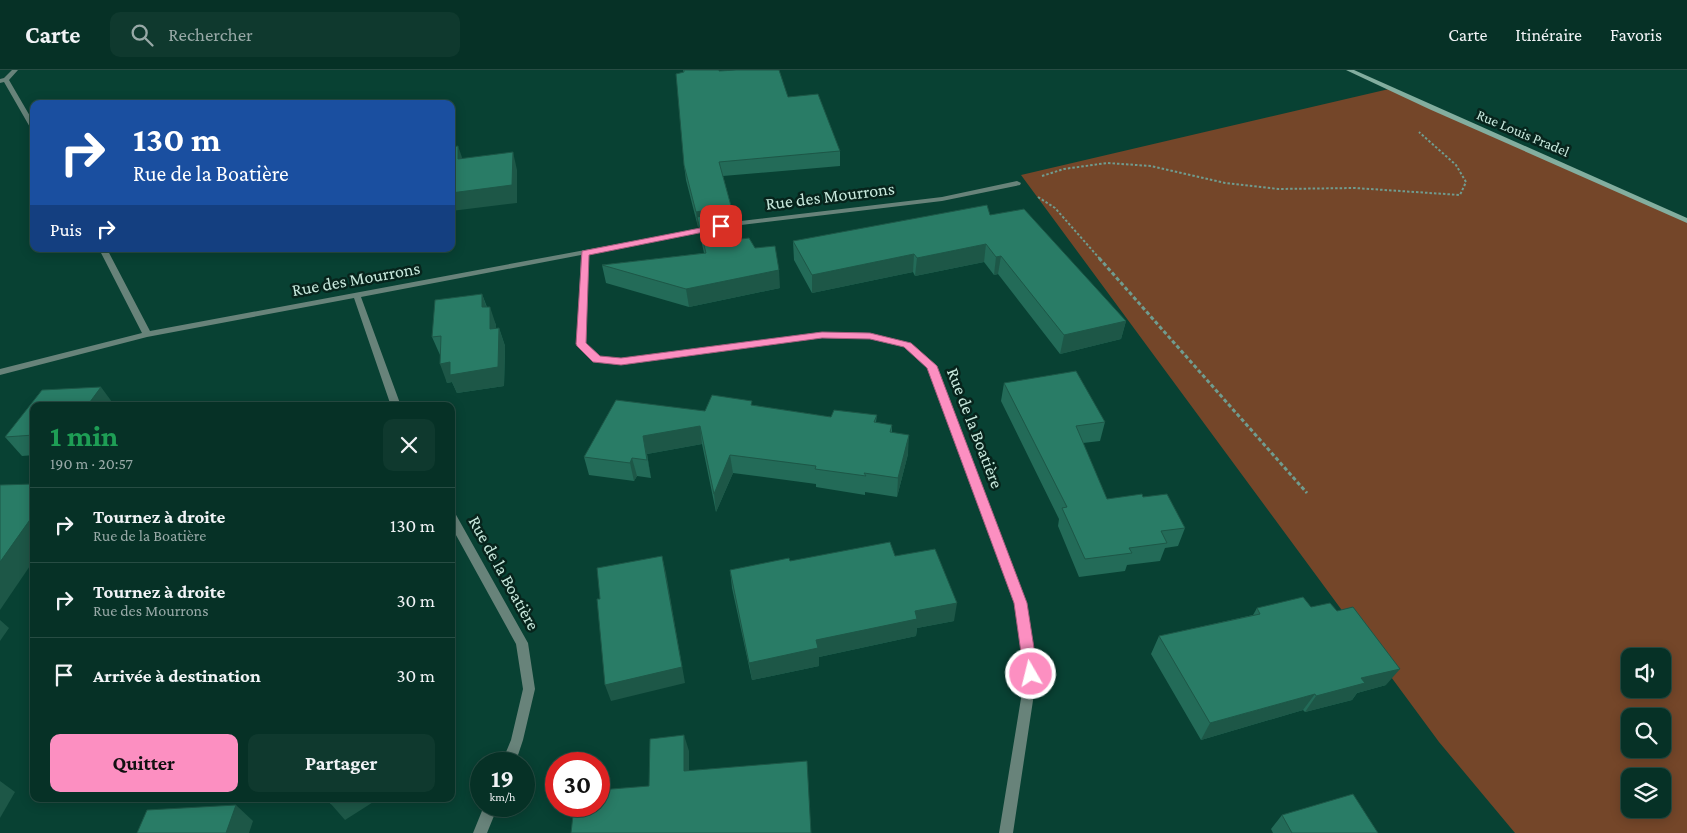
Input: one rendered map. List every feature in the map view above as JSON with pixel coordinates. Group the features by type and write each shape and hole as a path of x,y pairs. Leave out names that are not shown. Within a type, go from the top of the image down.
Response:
{"main road":[{"name":"Rue Louis Pradel","path":"1349,70 1687,221"}],"street":[{"path":"15,70 3,80 30,123"},
{"name":"Rue des Mourrons","path":"0,372 147,334 741,223 942,199 1017,183"},
{"path":"105,252 147,334"},
{"name":"Rue de la Boatière","path":"585,253 581,344 597,360 621,362 822,335 870,336 907,345 932,366 1020,603 1031,674 1006,833"},
{"path":"358,296 395,402"},
{"name":"Rue de la Boatière","path":"455,523 522,642 529,689 512,752"},
{"path":"480,833 487,817"}],"path":[{"path":"1017,183 1064,169 1107,163 1152,166 1225,184 1278,189 1355,188 1460,195 1466,182 1456,165 1408,122 1411,113 1431,108"},
{"path":"1017,183 1055,208 1307,493"}],"shaded area":[{"path":"1389,89 1687,221 1687,833 1515,833 1439,742 1021,175"}],"building":[{"path":"684,70 779,70 788,97 818,94 840,151 719,162 731,206 696,212 684,165 676,74 684,72"},
{"path":"455,146 458,146 458,159 513,152 512,185 455,192"},
{"path":"987,205 990,215 1024,209 1126,321 1064,335 1001,256 996,257 986,244 917,258 914,254 812,275 793,241"},
{"path":"733,210 741,239 749,238 755,248 775,246 779,270 686,289 602,265 706,253 697,217"},
{"path":"482,294 482,307 490,307 490,329 499,328 498,367 450,375 450,362 440,364 441,336 432,337 435,300"},
{"path":"1076,371 1105,422 1076,426 1107,499 1142,494 1143,497 1167,494 1185,528 1161,531 1167,543 1129,548 1132,553 1085,559 1062,508 1067,507 1004,383"},
{"path":"101,387 90,402 33,402 42,390"},
{"path":"712,395 752,401 751,405 831,417 834,410 877,415 874,422 892,425 890,432 909,435 898,478 864,473 866,476 815,469 816,466 730,455 714,494 700,426 643,436 647,460 632,458 630,463 584,457 616,400 705,411"},
{"path":"30,405 30,435 5,437"},
{"path":"30,484 30,520 0,562 0,485"},
{"path":"890,542 895,556 935,549 957,603 915,611 917,619 816,640 818,648 749,663 730,570 789,558 790,561"},
{"path":"662,556 682,667 605,685 597,599 600,599 597,568"},
{"path":"1303,597 1311,607 1330,603 1337,611 1353,607 1400,669 1361,678 1365,683 1316,696 1315,694 1210,723 1159,636 1260,614 1257,608"},
{"path":"684,735 684,771 807,761 811,833 571,833 573,817 610,817 610,789 649,786 650,739"},
{"path":"1353,794 1378,833 1292,833 1282,815"},
{"path":"236,805 226,833 137,833 147,810"}],"route":[{"path":"721,226 585,253 581,344 597,360 621,362 822,335 870,336 907,345 932,366 1020,603 1031,674"}]}
